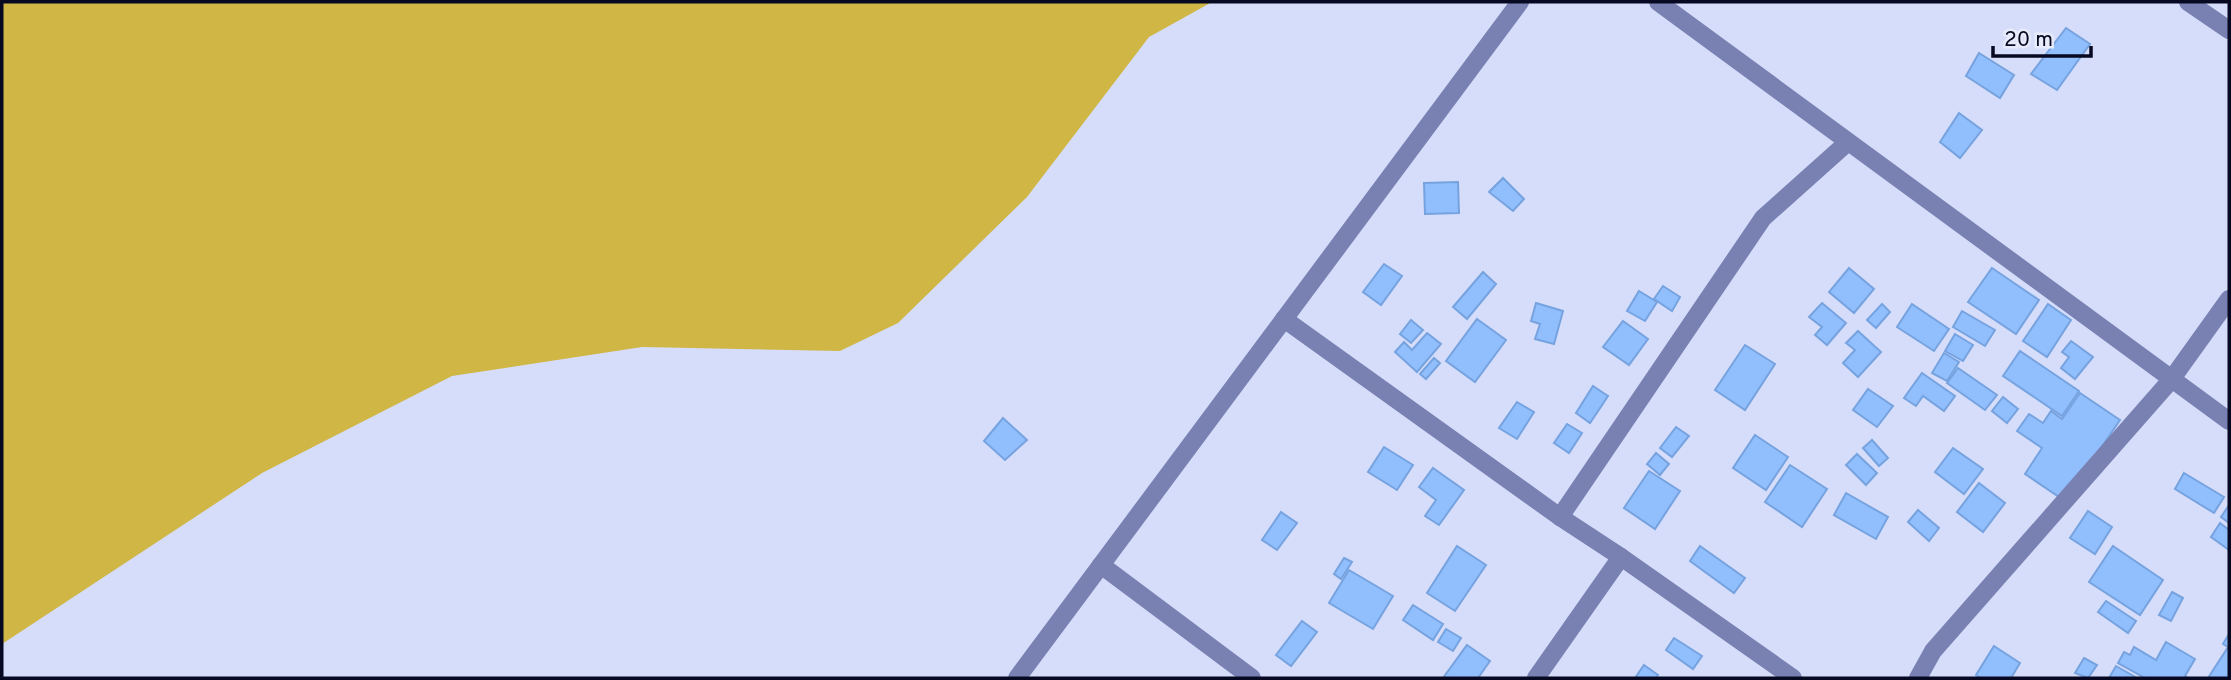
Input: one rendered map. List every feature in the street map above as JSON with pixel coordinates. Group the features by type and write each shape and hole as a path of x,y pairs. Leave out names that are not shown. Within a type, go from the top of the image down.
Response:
{"street":[{"path":"1017,678 1520,2"},
{"path":"1658,2 2229,421"},
{"path":"2188,2 2229,30"},
{"path":"1560,517 1763,218 1848,142"},
{"path":"1918,678 1933,651 2171,380 2229,299"},
{"path":"1284,319 1560,517 1793,678"},
{"path":"1536,678 1621,557"},
{"path":"1101,565 1252,678"}],"shaded area":[{"path":"2,2 1212,2 1149,37 1027,197 898,323 840,351 642,347 452,376 262,473 2,644"}],"building":[{"path":"2066,28 2090,44 2057,90 2031,74"},
{"path":"1979,53 2014,75 2000,98 1966,76"},
{"path":"1959,113 1982,130 1960,158 1940,142"},
{"path":"1503,178 1524,199 1513,211 1489,192"},
{"path":"1458,182 1459,213 1425,214 1424,183"},
{"path":"1384,264 1402,276 1381,305 1363,292"},
{"path":"1849,268 1874,289 1854,313 1829,292"},
{"path":"1992,268 2039,300 2016,334 1968,302"},
{"path":"1483,272 1496,284 1467,319 1453,307"},
{"path":"1663,286 1680,297 1672,311 1654,299"},
{"path":"1639,291 1657,302 1645,321 1627,311"},
{"path":"1536,303 1563,311 1554,344 1535,339 1540,324 1531,321"},
{"path":"1822,303 1846,323 1827,345 1815,335 1822,327 1809,317"},
{"path":"1882,304 1890,312 1876,328 1867,320"},
{"path":"1912,304 1949,329 1934,351 1897,327"},
{"path":"2048,304 2071,320 2047,357 2023,341"},
{"path":"1962,311 1995,330 1985,346 1953,327"},
{"path":"1477,319 1506,340 1475,382 1446,361"},
{"path":"1411,320 1423,330 1411,343 1400,334"},
{"path":"1623,321 1648,339 1629,365 1603,347"},
{"path":"1858,331 1881,352 1858,377 1843,363 1855,350 1846,343"},
{"path":"1427,333 1441,344 1417,372 1395,352 1404,342 1412,350"},
{"path":"1955,334 1973,345 1963,361 1945,351"},
{"path":"2071,341 2093,357 2075,379 2061,368 2069,357 2062,352"},
{"path":"1745,345 1775,364 1745,410 1715,390"},
{"path":"2020,351 2079,391 2062,416 2003,376"},
{"path":"1944,353 1959,362 1947,381 1932,373"},
{"path":"1434,358 1440,363 1426,379 1420,374"},
{"path":"1958,368 1997,395 1985,410 1947,383"},
{"path":"1922,373 1955,396 1944,411 1923,396 1916,406 1904,398"},
{"path":"1593,386 1608,396 1590,423 1576,413"},
{"path":"1868,389 1893,406 1877,427 1853,410"},
{"path":"2080,393 2120,420 2065,501 2025,474 2042,448 2017,431 2029,414 2043,423 2051,411 2062,419"},
{"path":"2003,397 2018,409 2007,423 1992,411"},
{"path":"1517,402 1534,412 1517,439 1499,428"},
{"path":"1003,418 1027,440 1005,460 984,441"},
{"path":"1567,424 1582,433 1569,453 1554,443"},
{"path":"1676,427 1689,436 1672,457 1660,448"},
{"path":"1755,435 1788,457 1766,490 1733,468"},
{"path":"1872,440 1888,458 1879,466 1863,448"},
{"path":"1384,447 1413,465 1397,490 1368,472"},
{"path":"1953,448 1983,469 1964,494 1935,472"},
{"path":"1656,453 1669,464 1660,475 1647,464"},
{"path":"1857,454 1877,473 1866,485 1846,465"},
{"path":"1790,465 1827,489 1802,527 1765,502"},
{"path":"1433,468 1464,490 1439,525 1425,516 1436,500 1419,487"},
{"path":"1649,471 1680,491 1655,529 1624,508"},
{"path":"2184,473 2224,497 2214,513 2175,489"},
{"path":"1979,483 2005,503 1983,532 1957,512"},
{"path":"1846,493 1888,517 1876,539 1834,515"},
{"path":"2229,505 2229,523 2221,517"},
{"path":"1918,510 1939,528 1929,541 1908,522"},
{"path":"2088,511 2112,527 2095,554 2070,538"},
{"path":"1281,512 1297,523 1277,550 1262,540"},
{"path":"2220,523 2229,530 2229,550 2211,537"},
{"path":"1457,546 1486,565 1455,611 1427,593"},
{"path":"1700,546 1745,578 1734,593 1690,561"},
{"path":"2113,546 2163,580 2140,615 2089,582"},
{"path":"1344,558 1352,562 1341,579 1334,574"},
{"path":"1349,570 1393,596 1373,629 1329,603"},
{"path":"2172,592 2183,598 2171,621 2159,615"},
{"path":"2106,601 2136,621 2128,633 2098,612"},
{"path":"1413,605 1443,624 1433,640 1403,620"},
{"path":"1302,621 1317,632 1291,666 1276,655"},
{"path":"1446,629 1461,638 1453,651 1438,642"},
{"path":"2229,634 2229,678 2208,678 2228,647 2223,644"},
{"path":"1674,638 1702,656 1693,669 1666,650"},
{"path":"2166,642 2195,659 2185,676 2188,678 2145,678 2118,663 2124,652 2130,655 2134,647 2156,660"},
{"path":"1467,645 1490,661 1478,678 1443,678"},
{"path":"1994,646 2020,663 2011,678 1981,678 1976,675"},
{"path":"2084,658 2097,665 2088,678 2075,673"},
{"path":"1644,665 1658,675 1656,678 1635,678"},
{"path":"2116,666 2137,678 2109,678"}]}
